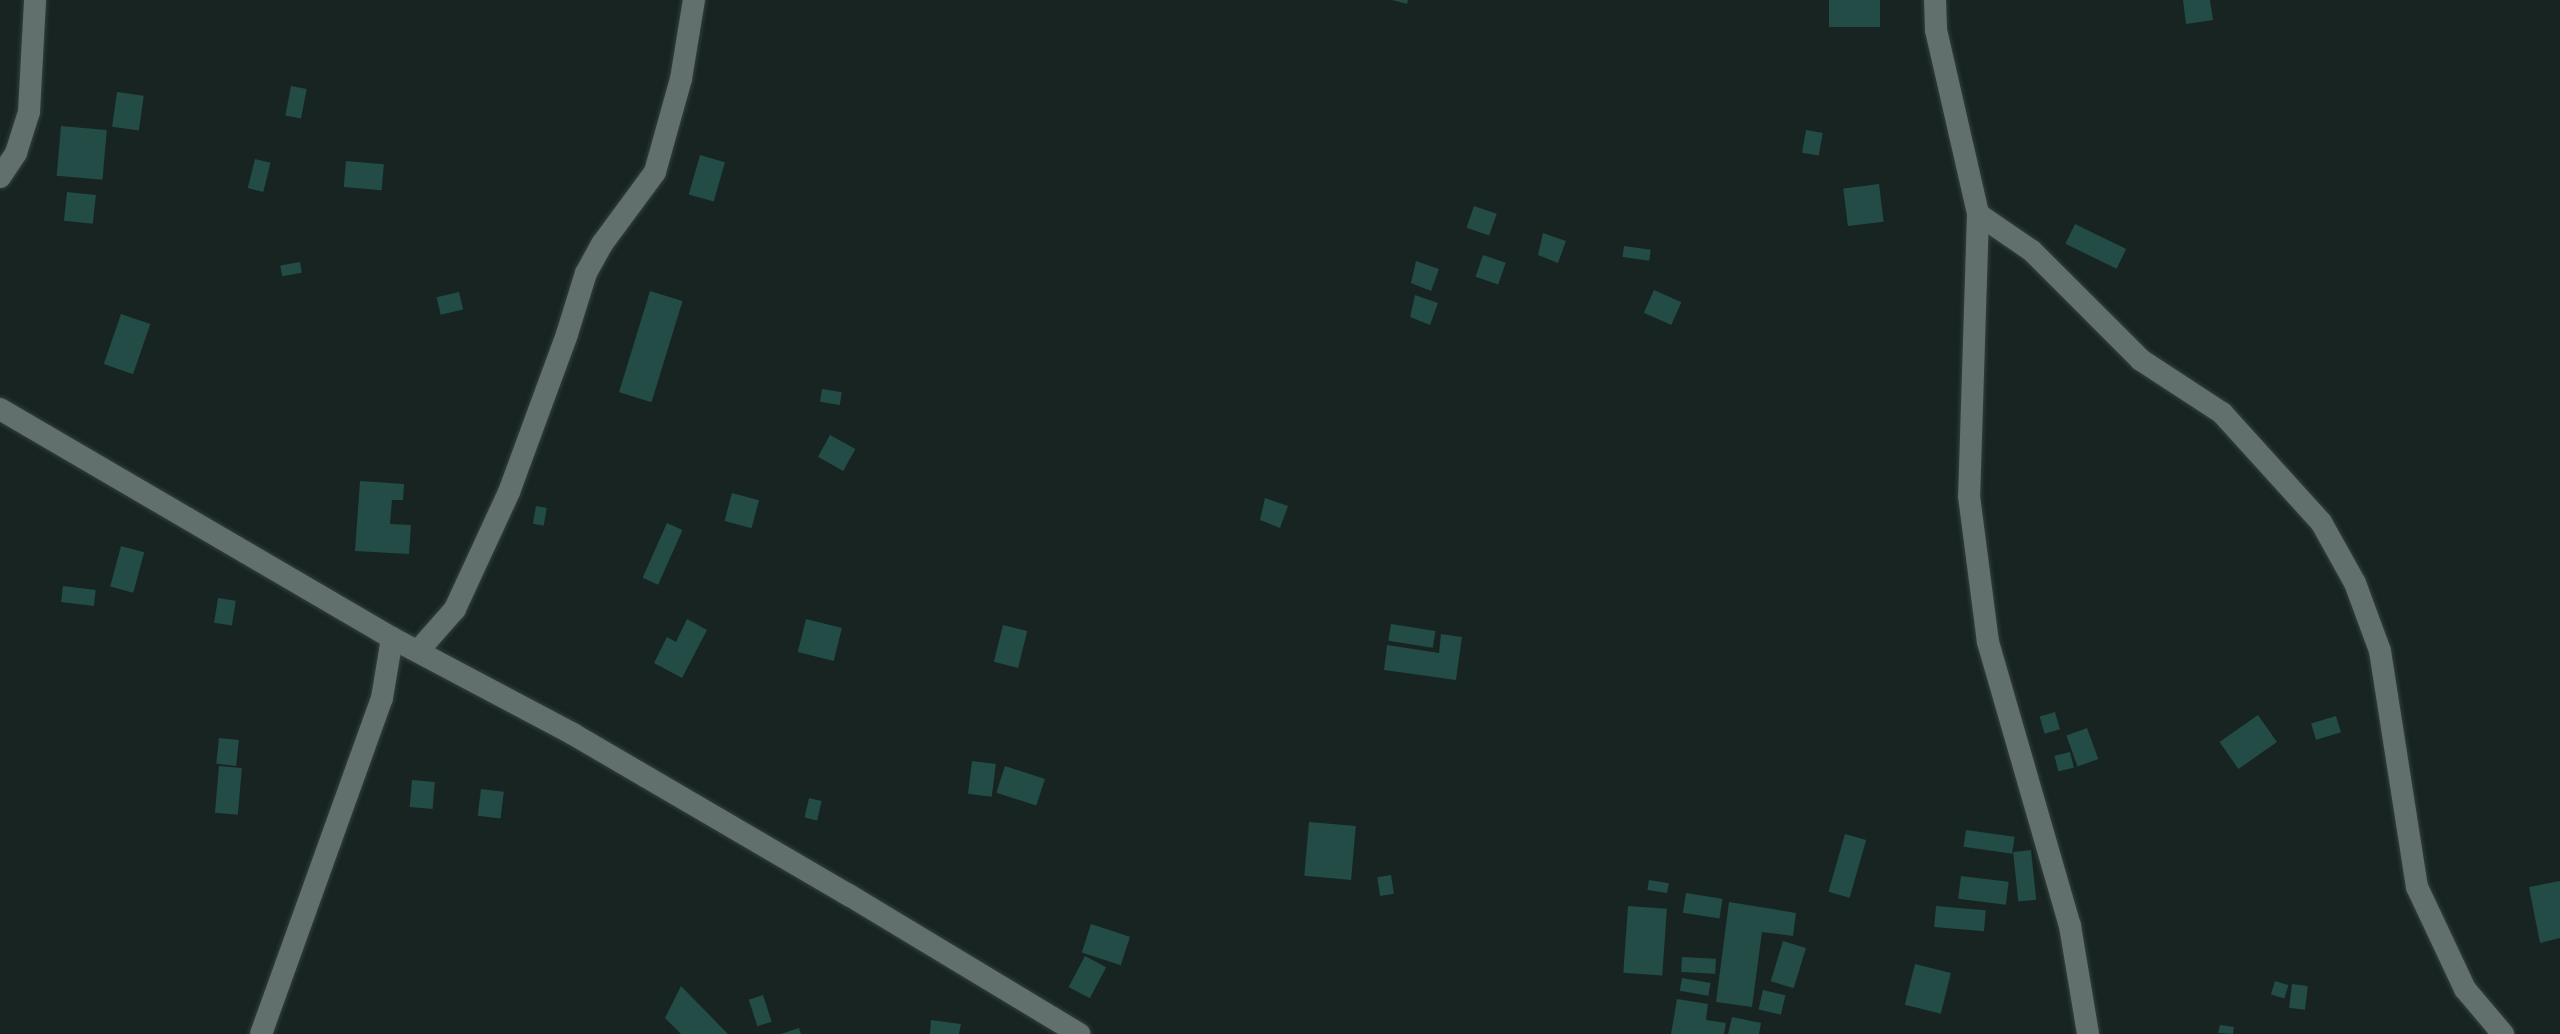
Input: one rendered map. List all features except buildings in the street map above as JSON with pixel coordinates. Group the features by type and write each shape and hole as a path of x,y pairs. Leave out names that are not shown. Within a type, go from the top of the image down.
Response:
{"street":[{"path":"0,177 16,153 28,112 35,0"},
{"path":"418,651 455,609 508,492 567,334 586,273 602,244 655,172 681,79 694,0"},
{"path":"1935,0 1936,30 1978,214 1969,496 1985,619 1991,653 2070,926 2088,1034"},
{"path":"1978,214 2032,251 2141,360 2222,413 2321,522 2355,583 2380,651 2417,887 2465,989 2503,1034"},
{"path":"0,409 392,638 573,734 849,895 1079,1034"},
{"path":"261,1034 381,698 392,638"}]}
